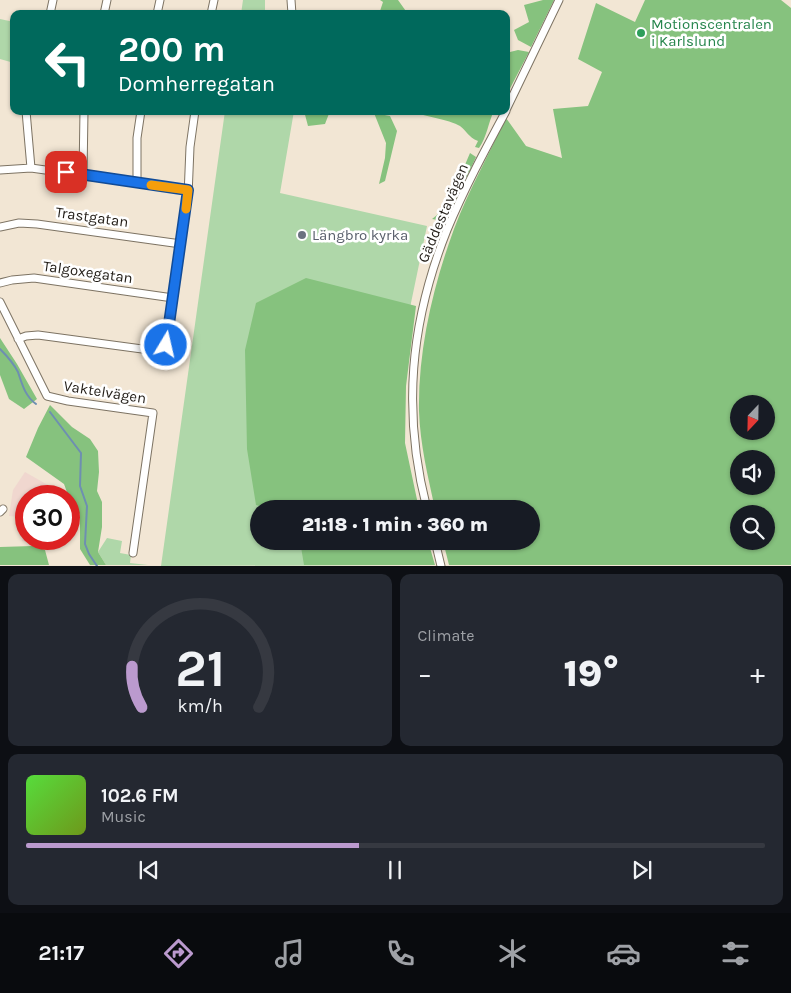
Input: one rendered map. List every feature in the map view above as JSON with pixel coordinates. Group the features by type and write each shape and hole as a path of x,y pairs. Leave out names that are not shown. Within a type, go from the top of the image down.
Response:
{"street":[{"name":"Gäddestavägen","path":"510,103 559,0"},
{"path":"26,115 31,168"},
{"path":"83,175 84,115"},
{"path":"137,183 137,138 140,115"},
{"path":"18,339 31,335 46,335 162,351 166,345 181,244 188,190 190,147 195,115"},
{"name":"Gäddestavägen","path":"424,500 416,461 412,414 413,367 421,321 435,266 449,227 464,193 504,115"},
{"path":"0,170 31,168 188,190"},
{"name":"Trastgatan","path":"0,227 37,224 181,244"},
{"name":"Talgoxegatan","path":"0,283 34,278 173,298"},
{"name":"Vaktelvägen","path":"0,302 47,396 68,401 153,413 133,553"},
{"path":"437,550 441,566"}],"shaded area":[{"path":"25,472 48,485 16,485"},
{"path":"15,487 15,517 9,516"}],"green space":[{"path":"243,0 265,0 265,10 242,10"},
{"path":"380,0 398,0 405,10 380,10 383,2"},
{"path":"543,0 554,0 531,47 518,40 514,30 529,22 524,5"},
{"path":"645,0 781,0 791,8 791,565 449,565 445,550 540,550 540,500 433,500 421,436 419,388 421,365 428,318 446,251 466,201 506,118 526,146 562,158 553,109 588,106 602,72 578,59 596,3 635,22"},
{"path":"0,19 10,21 10,62 0,59"},
{"path":"518,50 529,52 510,88 510,52"},
{"path":"224,115 293,115 280,193 427,226 370,500 250,500 250,550 409,550 413,565 161,566"},
{"path":"305,115 328,115 325,124 308,126"},
{"path":"375,115 390,116 397,131 385,181 379,184 385,158 386,143"},
{"path":"424,115 492,115 479,148 475,147 478,141 472,138 460,126 442,119"},
{"path":"470,153 476,157 448,218 443,221 432,219 447,207"},
{"path":"306,278 416,306 406,386 405,443 417,500 255,500 247,449 245,350 256,303"},
{"path":"0,338 37,399 24,409 9,399 0,375"},
{"path":"50,405 72,427 90,439 98,451 99,472 97,491 102,502 102,527 98,552 106,565 90,565 80,549 80,485 64,485 26,457"},
{"path":"107,538 122,541 120,553 131,555 130,563 148,565 106,565 98,552"},
{"path":"0,547 15,547 15,550 45,550 49,565 0,565"},
{"path":"302,550 431,550 435,565 304,565"}],"waterway":[{"path":"0,349 18,372 27,394 36,404"},
{"path":"50,412 81,453 80,486 87,506 85,544 97,566"}],"slow traffic":[{"path":"151,185 188,190 186,209"}],"place":[{"name":"Motionscentralen i Karlslund","path":"641,33"},
{"name":"Längbro kyrka","path":"302,235"}],"route":[{"path":"66,172 188,190 166,345"}]}
